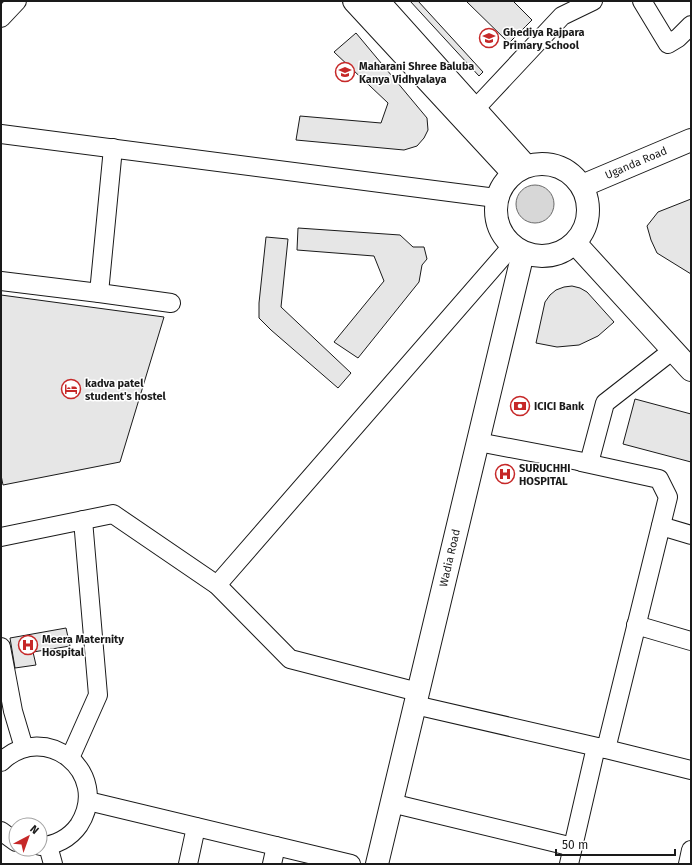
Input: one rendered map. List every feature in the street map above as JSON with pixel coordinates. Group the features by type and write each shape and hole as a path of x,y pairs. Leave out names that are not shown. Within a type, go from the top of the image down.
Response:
{"main road":[{"path":"354,1 520,169"},
{"path":"378,1 475,109 520,169"},
{"name":"Uganda Road","path":"582,186 691,140"},
{"path":"542,163 557,166 571,174 582,186 587,200 588,216 584,230 575,243 563,251 550,256 537,256 518,249 503,236 497,224 495,211 496,198 502,184 520,169 542,163"},
{"path":"575,243 691,370"},
{"name":"Wadia Road","path":"377,864 478,442 518,249"}],"street":[{"path":"1,18 17,1"},
{"path":"475,109 562,16 592,1"},
{"path":"642,1 668,44 678,38 691,25"},
{"path":"1,134 496,198"},
{"path":"99,293 113,148"},
{"path":"217,585 518,249"},
{"path":"1,281 171,303"},
{"path":"582,462 589,464 605,403 673,350"},
{"path":"391,803 571,856 636,625 668,497 659,478 478,442"},
{"path":"1,537 113,514 217,585 290,659 416,698 601,748 691,770"},
{"path":"70,758 98,695 84,520"},
{"path":"661,526 691,535"},
{"path":"636,625 691,641"},
{"path":"1,647 13,711 24,748"},
{"path":"1,762 9,755 24,748 40,746 56,750 70,758 80,770 87,785 88,801 84,817 76,830 63,840 48,845"},
{"path":"88,801 351,864"},
{"path":"188,864 196,827"},
{"path":"272,864 276,846"},
{"path":"688,864 691,850"},
{"path":"48,854 53,864"}],"shaded area":[{"path":"531,185 539,185 549,190 553,197 553,211 549,218 539,223 531,223 521,218 519,215 516,208 516,200 521,190 524,188"}],"building":[{"path":"410,1 418,1 483,72 479,76"},
{"path":"466,1 513,1 532,20 509,43"},
{"path":"356,33 427,118 428,130 424,138 417,146 404,150 296,140 300,116 381,123 388,103 334,52"},
{"path":"691,199 691,274 657,253 647,226 658,212"},
{"path":"298,228 400,235 413,247 424,247 427,259 422,265 419,282 358,358 334,342 384,281 374,256 297,250"},
{"path":"266,237 288,239 281,307 351,373 338,388 259,318 259,303"},
{"path":"572,286 587,292 614,322 598,336 579,345 557,347 536,343 545,302 556,290"},
{"name":"kadva patel student's hostel","path":"1,295 164,317 120,462 3,485 1,475"},
{"path":"635,399 691,414 691,462 623,444"},
{"path":"66,628 70,646 33,652 36,665 15,668 10,638"}],"place":[{"name":"Ghediya Rajpara Primary School","path":"489,38"},
{"name":"Maharani Shree Baluba Kanya Vidhyalaya","path":"345,72"},
{"name":"kadva patel student's hostel","path":"71,389"},
{"name":"ICICI Bank","path":"520,406"},
{"name":"SURUCHHI HOSPITAL","path":"505,474"},
{"name":"Meera Maternity Hospital","path":"28,645"}]}
